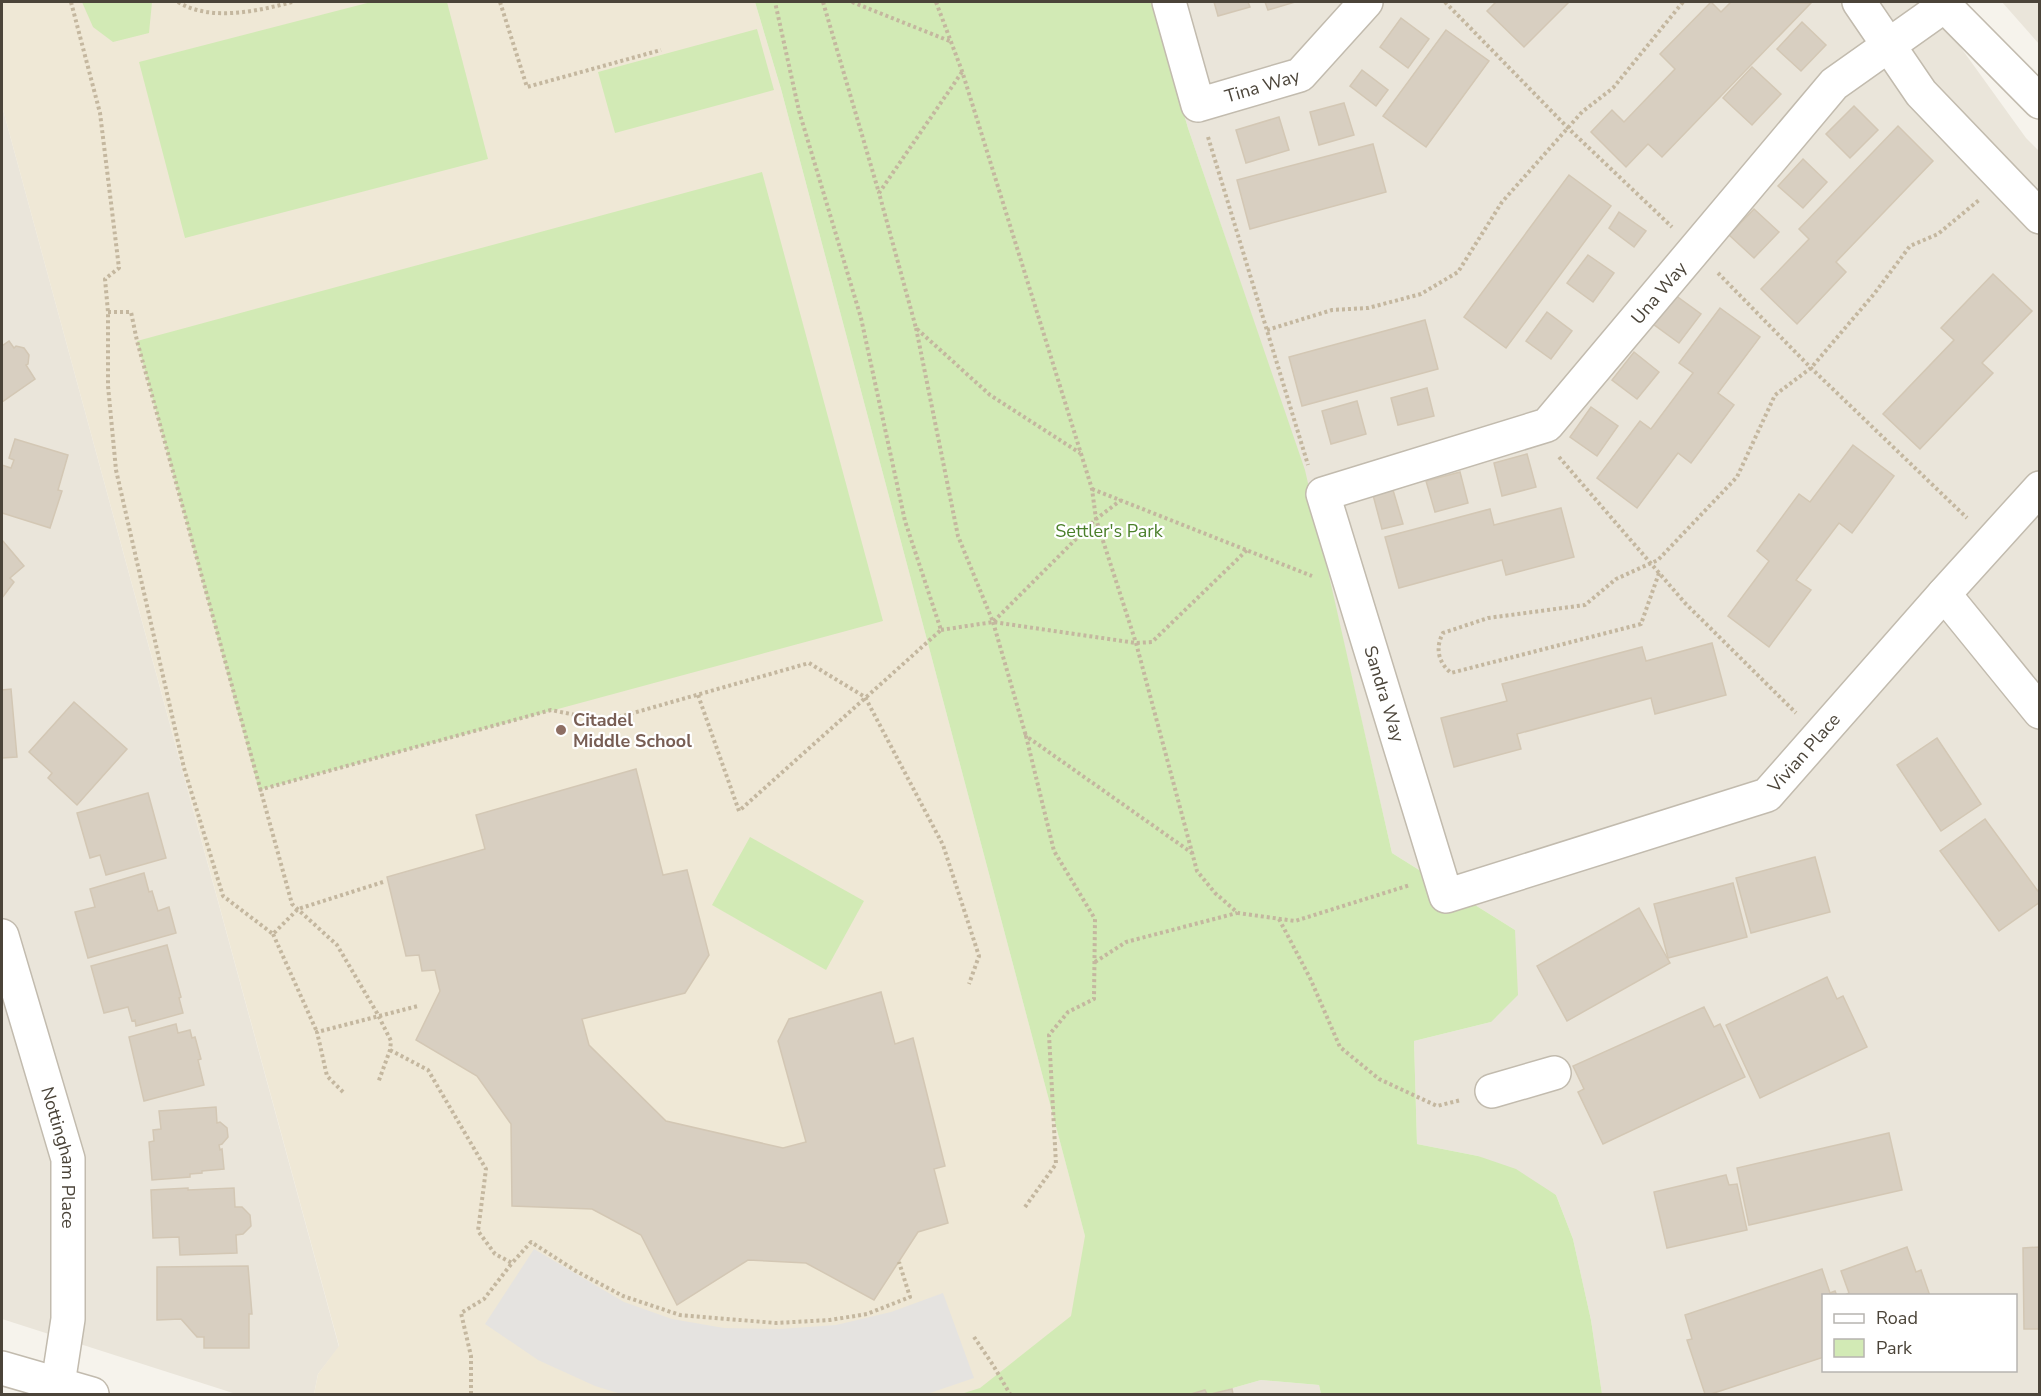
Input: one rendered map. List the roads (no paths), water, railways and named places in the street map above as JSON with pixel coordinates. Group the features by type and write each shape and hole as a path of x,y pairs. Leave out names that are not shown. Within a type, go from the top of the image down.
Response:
{"street":[{"name":"Tina Way","path":"1169,2 1198,105 1300,75 1366,2"},
{"path":"1859,2 1921,93 2040,217"},
{"path":"1942,4 2040,102"},
{"name":"Una Way","path":"1323,494 1547,425 1834,84 1942,4"},
{"name":"Vivian Place","path":"1443,885 1767,795 2040,488"},
{"name":"Sandra Way","path":"1323,494 1443,885"},
{"path":"1944,594 2040,712"},
{"name":"Nottingham Place","path":"2,936 68,1159 68,1319 58,1384"},
{"path":"1492,1091 1554,1073"},
{"path":"2,1368 92,1395"}],"place":[{"name":"Citadel Middle School","path":"561,730"}],"park label":[{"name":"Settler's Park","path":"1109,531"}]}
